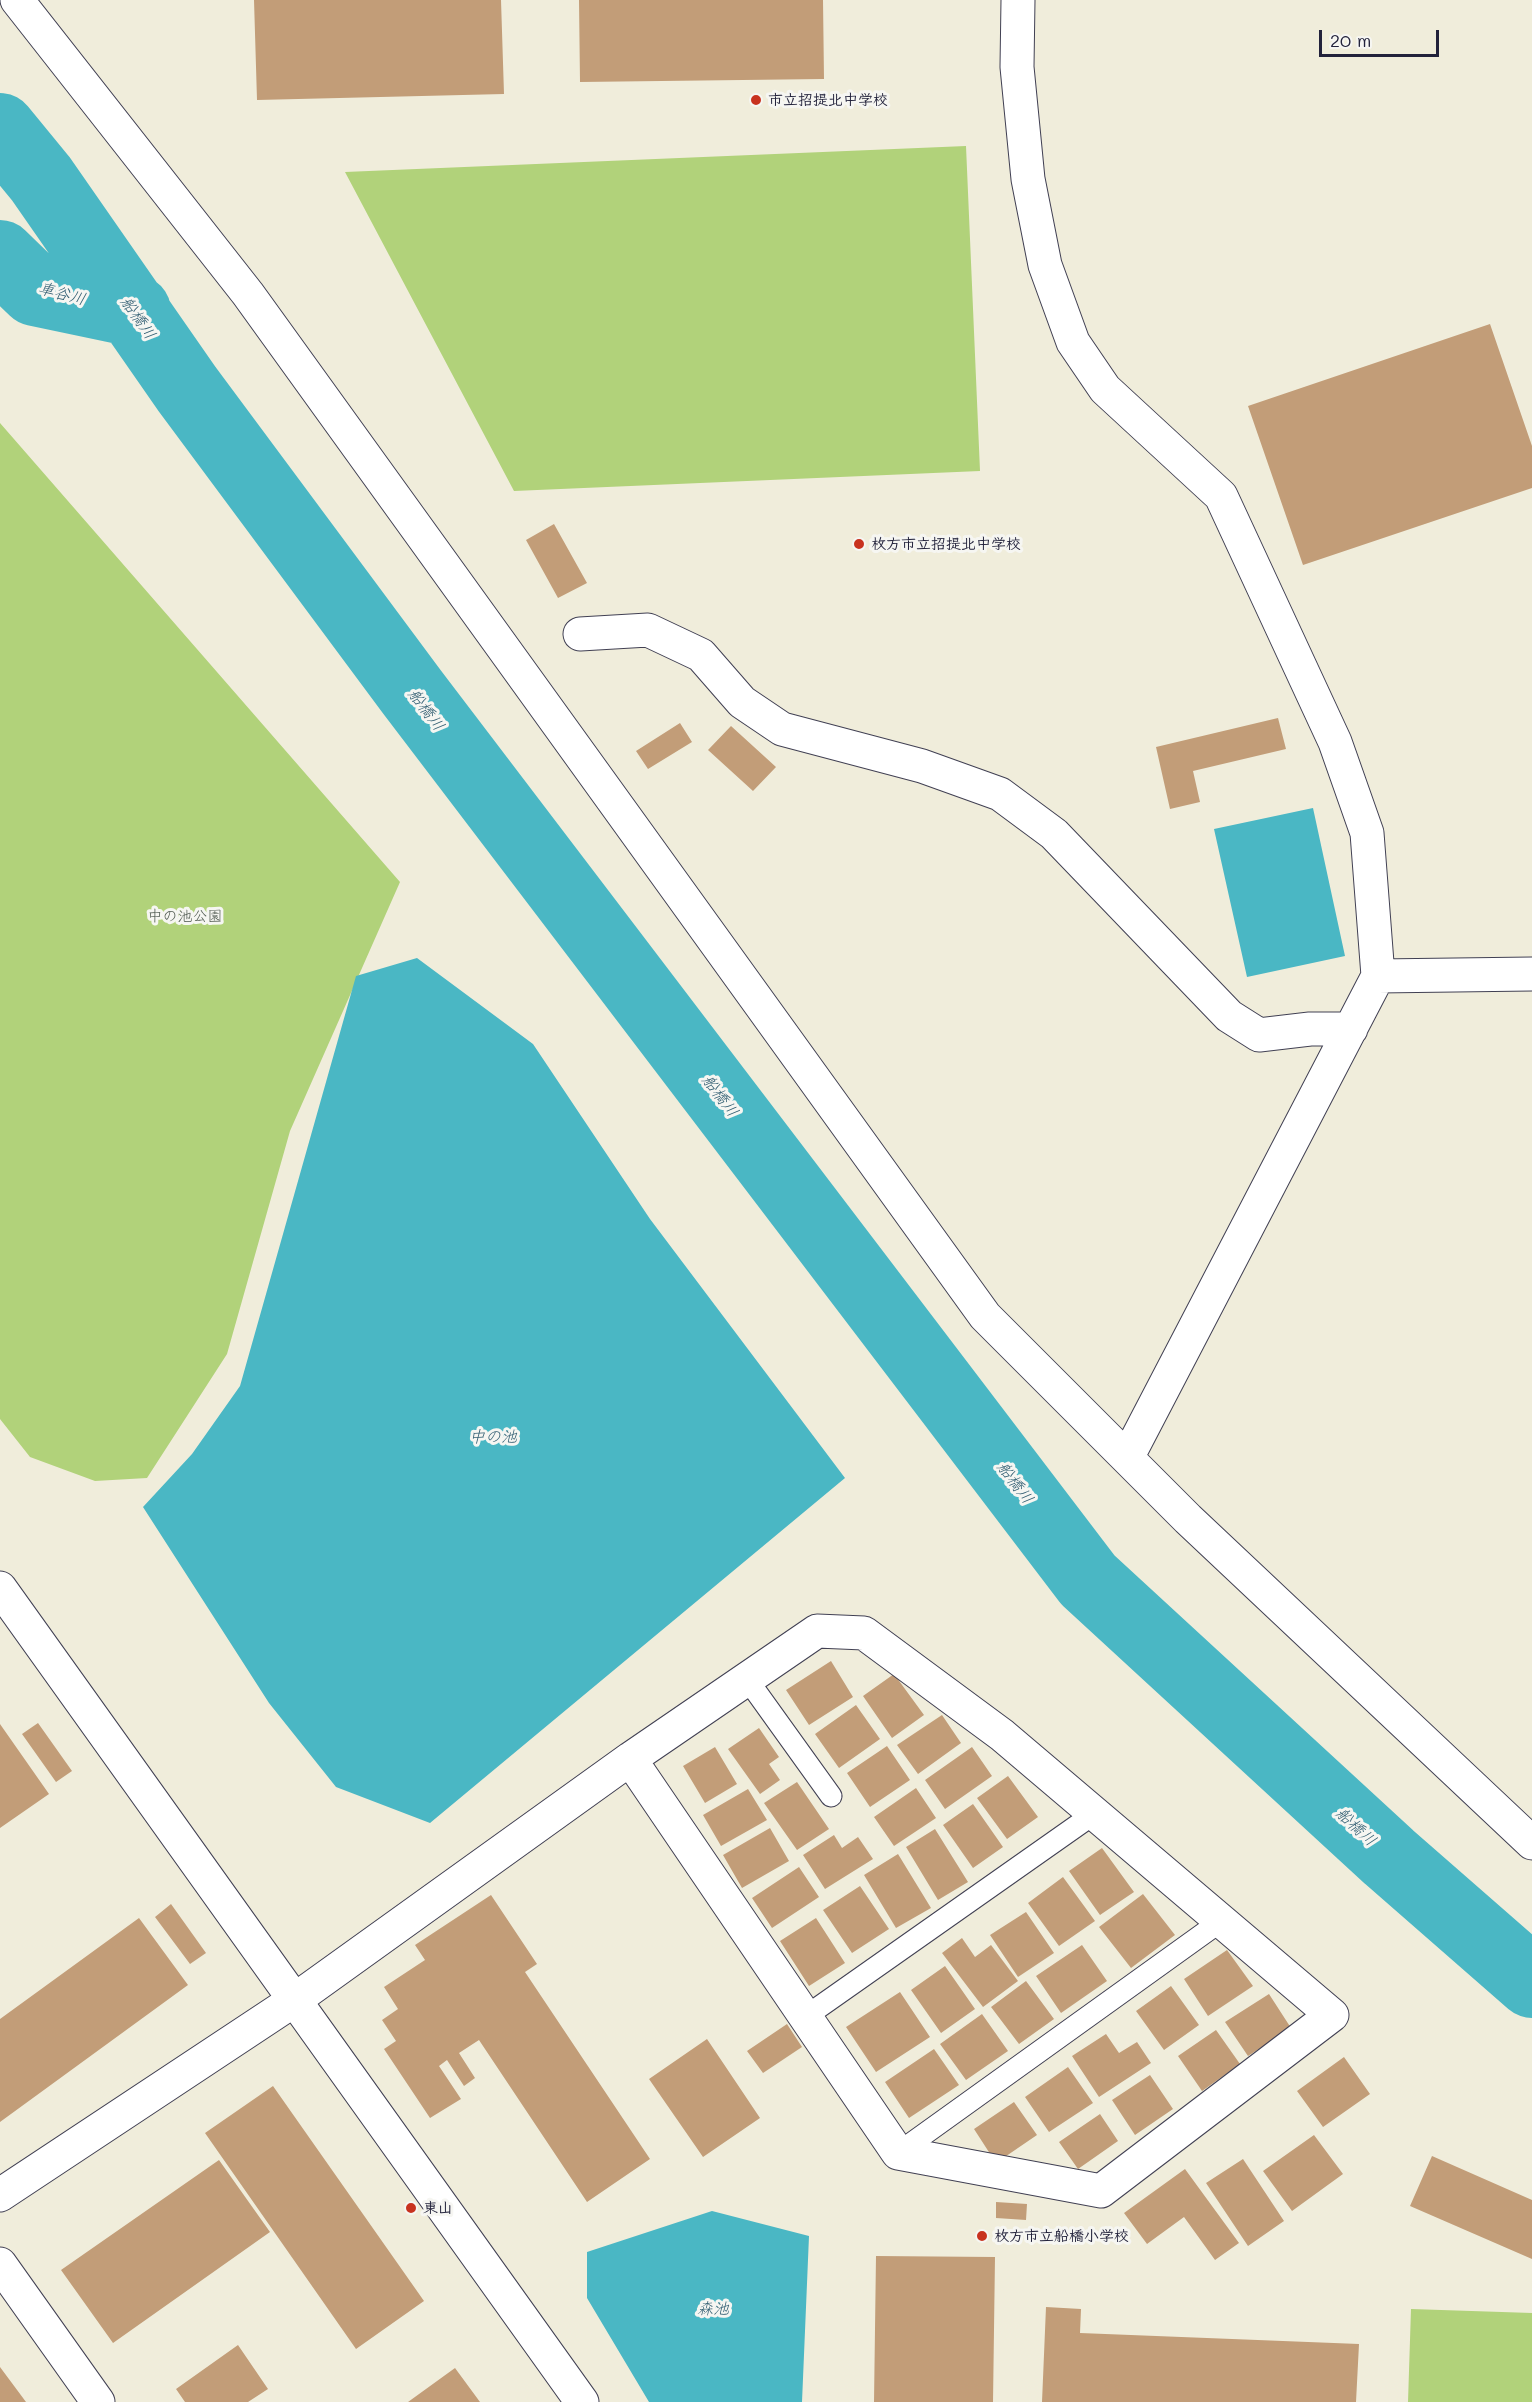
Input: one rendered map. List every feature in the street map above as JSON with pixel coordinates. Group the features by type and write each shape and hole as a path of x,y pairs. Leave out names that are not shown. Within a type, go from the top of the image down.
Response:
{"street":[{"path":"17,0 248,294 985,1316 1126,1458 1532,1843"},
{"path":"1018,0 1017,67 1028,179 1045,266 1073,342 1105,389 1221,496 1335,742 1367,833 1378,976 1126,1458"},
{"path":"580,634 648,630 701,655 742,702 782,729 922,766 1000,794 1054,834 1228,1016 1259,1035 1310,1029 1351,1029"},
{"path":"1378,976 1532,974"},
{"path":"0,1588 582,2402"},
{"path":"0,2195 296,2000 630,1759 818,1631 864,1633 1002,1735 1332,2015 1101,2191 898,2153 630,1759"},
{"path":"0,2264 98,2402"}],"lane":[{"path":"747,1679 831,1796"},
{"path":"805,2017 1095,1814"},
{"path":"898,2153 1221,1921"}],"green space":[{"path":"966,146 980,471 514,491 345,172"},
{"name":"中の池公園","path":"0,423 400,882 290,1131 227,1354 147,1478 95,1481 30,1457 0,1419"},
{"path":"1411,2309 1532,2313 1532,2402 1408,2402"}],"water":[{"path":"1313,808 1345,956 1247,977 1214,829"},
{"name":"中の池","path":"417,958 533,1044 650,1219 845,1478 430,1823 336,1787 269,1703 143,1507 192,1454 240,1386 356,976"},
{"name":"森池","path":"712,2211 809,2236 802,2402 649,2402 587,2298 587,2252"}],"building":[{"path":"254,0 501,0 504,94 257,100"},
{"path":"579,0 823,0 824,79 580,82"},
{"path":"1490,324 1532,446 1532,488 1303,565 1248,406"},
{"path":"554,524 587,583 558,598 526,540"},
{"path":"1278,718 1286,749 1193,771 1200,802 1170,809 1156,747"},
{"path":"680,723 692,742 648,769 636,751"},
{"path":"731,726 776,767 753,791 708,750"},
{"path":"831,1661 853,1697 809,1725 786,1690"},
{"path":"894,1674 924,1715 892,1738 863,1696"},
{"path":"856,1705 880,1739 839,1768 815,1734"},
{"path":"942,1715 961,1743 918,1774 897,1745"},
{"path":"38,1723 72,1771 56,1782 22,1734"},
{"path":"0,1724 49,1794 0,1828"},
{"path":"759,1728 779,1757 769,1764 780,1780 760,1794 728,1749"},
{"path":"887,1746 910,1780 870,1807 847,1773"},
{"path":"715,1747 737,1784 705,1803 683,1766"},
{"path":"972,1747 992,1776 945,1809 925,1780"},
{"path":"1008,1776 1038,1817 1007,1839 977,1798"},
{"path":"797,1782 829,1829 797,1850 764,1803"},
{"path":"916,1788 936,1818 894,1846 874,1817"},
{"path":"748,1789 767,1820 721,1846 703,1815"},
{"path":"973,1804 1003,1847 973,1868 943,1825"},
{"path":"770,1828 789,1861 742,1888 723,1855"},
{"path":"935,1829 968,1882 938,1900 906,1847"},
{"path":"834,1835 842,1848 858,1837 873,1859 825,1889 803,1855"},
{"path":"1102,1848 1134,1892 1100,1915 1069,1871"},
{"path":"898,1854 931,1908 896,1928 864,1875"},
{"path":"799,1867 819,1897 772,1928 752,1898"},
{"path":"1063,1877 1095,1921 1059,1946 1028,1903"},
{"path":"860,1886 889,1929 852,1953 823,1910"},
{"path":"1143,1894 1175,1935 1131,1968 1099,1927"},
{"path":"491,1895 537,1964 525,1972 650,2159 587,2202 479,2040 459,2053 475,2078 464,2086 447,2060 439,2066 461,2099 430,2118 384,2049 396,2041 382,2020 398,2009 384,1987 425,1960 415,1945"},
{"path":"171,1904 206,1953 190,1964 155,1917"},
{"path":"1026,1912 1054,1953 1018,1977 990,1935"},
{"path":"139,1918 188,1985 0,2122 0,2019"},
{"path":"816,1918 845,1963 809,1986 780,1941"},
{"path":"962,1938 975,1957 991,1945 1018,1981 983,2007 942,1953"},
{"path":"1082,1945 1107,1981 1061,2013 1036,1976"},
{"path":"1227,1950 1253,1986 1208,2016 1184,1979"},
{"path":"945,1966 975,2009 941,2033 911,1990"},
{"path":"1026,1981 1054,2019 1019,2044 991,2007"},
{"path":"1171,1986 1199,2025 1164,2050 1136,2011"},
{"path":"900,1992 930,2037 876,2072 846,2027"},
{"path":"1269,1994 1291,2028 1248,2056 1225,2022"},
{"path":"982,2014 1008,2051 966,2080 940,2044"},
{"path":"787,2024 802,2047 763,2073 747,2051"},
{"path":"1216,2030 1240,2064 1202,2091 1178,2056"},
{"path":"1106,2034 1119,2053 1137,2042 1151,2063 1099,2097 1072,2056"},
{"path":"707,2039 760,2118 703,2157 649,2079"},
{"path":"934,2049 959,2085 909,2118 885,2082"},
{"path":"1344,2057 1370,2094 1323,2127 1297,2091"},
{"path":"1068,2067 1093,2103 1049,2132 1025,2097"},
{"path":"1150,2075 1173,2109 1135,2135 1112,2100"},
{"path":"273,2086 424,2301 356,2349 205,2133"},
{"path":"1014,2102 1037,2135 996,2163 974,2129"},
{"path":"1100,2114 1118,2141 1078,2169 1059,2142"},
{"path":"1314,2135 1343,2174 1292,2211 1263,2171"},
{"path":"1432,2156 1532,2200 1532,2259 1410,2206"},
{"path":"1243,2159 1284,2221 1248,2246 1206,2183"},
{"path":"219,2160 270,2232 113,2343 61,2270"},
{"path":"1185,2169 1239,2243 1215,2260 1184,2217 1147,2244 1124,2213"},
{"path":"996,2202 1027,2204 1026,2220 996,2218"},
{"path":"876,2256 995,2257 993,2402 874,2402"},
{"path":"1046,2307 1081,2309 1080,2333 1359,2344 1356,2402 1042,2402"},
{"path":"238,2345 268,2389 248,2402 185,2402 176,2389"},
{"path":"0,2367 26,2402 0,2402"},
{"path":"455,2368 480,2402 408,2402"}],"waterway":[{"name":"船橋川","path":"0,129 41,179 187,389 412,692 1088,1580 1389,1857 1532,1982"},
{"name":"車谷川","path":"0,256 35,290 135,311"}],"place":[{"name":"市立招提北中学校","path":"756,100"},
{"name":"枚方市立招提北中学校","path":"859,544"},
{"name":"東山","path":"411,2208"},
{"name":"枚方市立船橋小学校","path":"982,2236"}]}
